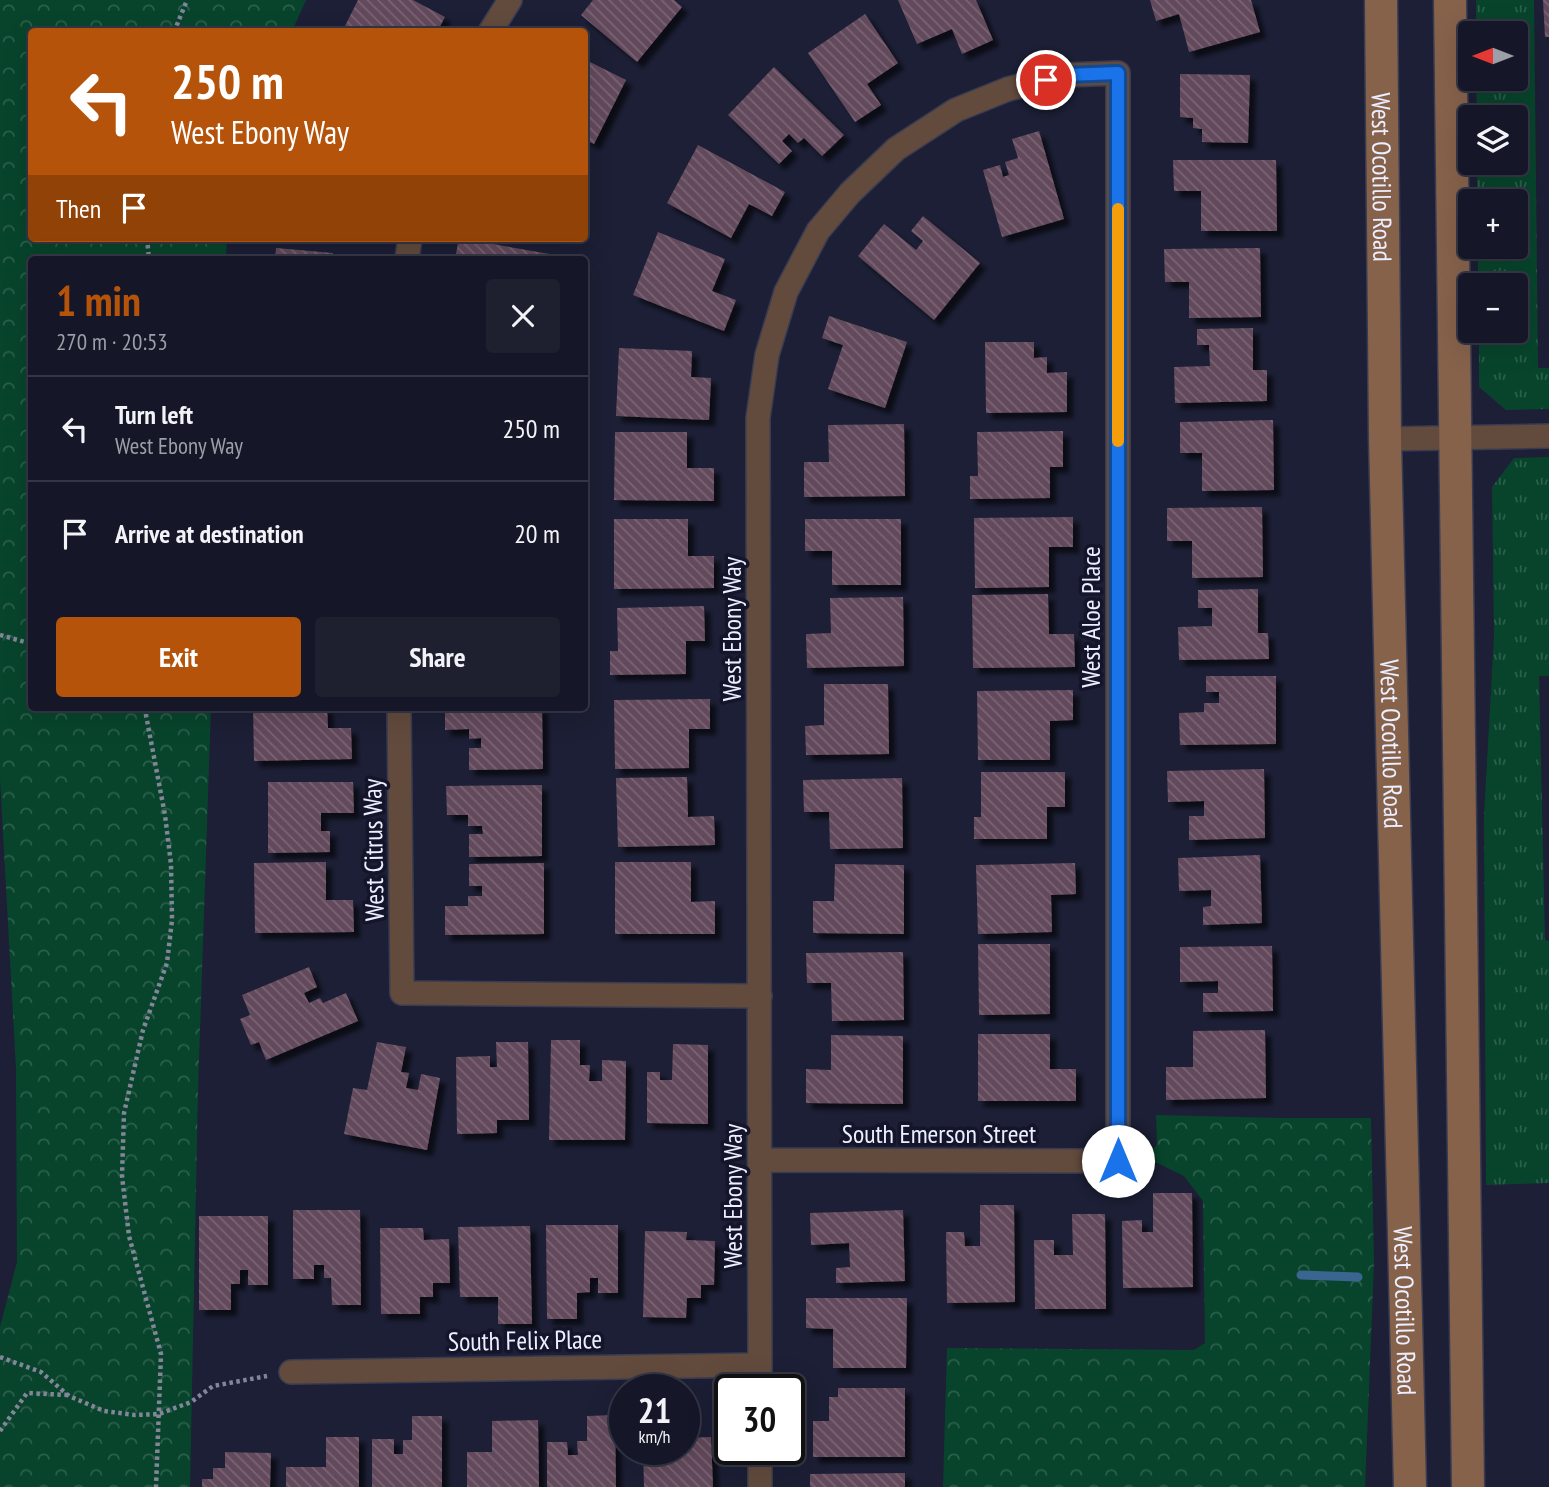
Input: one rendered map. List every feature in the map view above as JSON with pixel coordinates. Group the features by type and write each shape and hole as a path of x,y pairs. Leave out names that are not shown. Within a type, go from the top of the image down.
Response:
{"main road":[{"name":"West Ocotillo Road","path":"1381,0 1385,439 1410,1487"},
{"path":"1450,0 1468,1487"}],"street":[{"path":"492,28 510,0"},
{"name":"West Ebony Way","path":"760,1374 758,418 767,355 786,292 818,231 850,193 896,149 956,110 1008,89 1066,75 1118,73"},
{"name":"West Aloe Place","path":"1118,73 1118,1161"},
{"path":"1385,439 1549,436"},
{"name":"West Citrus Way","path":"399,711 402,993 760,996"},
{"name":"South Emerson Street","path":"760,1160 1118,1161"},
{"name":"South Felix Place","path":"291,1372 760,1365"},
{"path":"760,1465 760,1487"}],"path":[{"path":"176,28 187,0"},
{"path":"0,635 28,643"},
{"path":"146,711 165,815 171,864 172,919 167,963 143,1030 124,1113 122,1176 129,1236 161,1354 156,1487"},
{"path":"0,1357 41,1372 69,1396 104,1411 135,1415 159,1414 191,1402 213,1386 291,1372"},
{"path":"0,1431 27,1393 69,1396"}],"green space":[{"path":"0,0 306,0 293,28 28,28 28,242 227,242 226,256 28,256 28,711 211,711 198,1089 190,1487 0,1487 0,1327 17,1262 16,1069 0,778"},
{"path":"1476,0 1534,0 1538,368 1549,368 1549,409 1506,410 1479,387 1479,343 1528,343 1528,273 1478,273 1478,259 1528,259 1528,189 1477,189 1477,175 1528,175 1528,105 1477,105 1476,91 1528,91 1528,21 1476,21"},
{"path":"1549,457 1549,676 1539,676 1545,940 1549,941 1549,1183 1486,1185 1484,817 1494,636 1492,487 1514,458"},
{"path":"1156,1115 1371,1118 1374,1263 1365,1487 943,1487 947,1348 1194,1350 1205,1343 1203,1201 1184,1176 1147,1158 1157,1144"}],"building":[{"path":"358,0 413,0 445,17 439,28 344,28"},
{"path":"593,0 674,0 682,7 637,62 581,15"},
{"path":"898,0 976,0 993,40 962,54 952,29 917,44"},
{"path":"1150,0 1251,0 1260,32 1189,52 1179,14 1156,21"},
{"path":"1543,0 1549,0 1549,37 1545,37"},
{"path":"865,14 898,63 867,84 881,105 855,122 808,53"},
{"path":"588,61 626,80 594,144 588,141"},
{"path":"774,67 844,135 822,156 804,138 798,143 789,134 782,141 792,151 779,164 728,115"},
{"path":"1180,74 1250,75 1248,143 1202,142 1202,129 1193,128 1193,118 1180,117"},
{"path":"1039,131 1064,219 1002,237 983,170 1000,165 1003,177 1009,175 1005,162 1018,158 1012,139"},
{"path":"698,145 785,192 772,216 749,204 731,238 667,203"},
{"path":"1173,160 1276,160 1277,231 1201,231 1201,191 1174,191"},
{"path":"923,216 980,263 934,320 858,256 884,224 916,250 923,241 911,231"},
{"path":"658,232 725,259 712,291 736,300 724,331 633,295"},
{"path":"458,242 482,242 555,255 555,256 456,256"},
{"path":"276,248 333,253 332,256 275,256"},
{"path":"1260,248 1261,317 1189,318 1189,282 1165,282 1164,249"},
{"path":"829,316 907,342 885,408 828,389 843,345 822,338"},
{"path":"1253,328 1253,370 1267,370 1267,401 1175,403 1174,367 1210,366 1209,345 1197,345 1197,329"},
{"path":"985,342 1034,342 1034,358 1047,357 1047,373 1067,372 1067,412 986,413"},
{"path":"619,348 692,351 691,377 711,378 709,420 616,416"},
{"path":"1273,420 1274,490 1202,491 1202,453 1180,453 1180,422"},
{"path":"904,424 905,496 804,497 804,462 829,462 828,425"},
{"path":"1063,431 1063,467 1050,467 1050,498 970,499 970,476 978,476 977,432"},
{"path":"615,432 687,432 687,468 714,468 714,501 614,500"},
{"path":"1262,507 1263,577 1192,578 1192,541 1167,541 1167,508"},
{"path":"1073,517 1073,547 1049,547 1049,587 975,588 974,518"},
{"path":"614,519 688,519 688,556 714,556 714,588 614,589"},
{"path":"805,519 901,519 901,585 832,585 832,551 805,551"},
{"path":"1258,589 1258,633 1268,633 1269,659 1179,660 1178,627 1212,626 1212,608 1198,608 1198,590"},
{"path":"1048,594 1049,634 1074,634 1075,667 973,668 972,595"},
{"path":"903,597 904,666 807,668 806,634 831,633 830,598"},
{"path":"704,606 705,641 686,641 686,674 610,675 610,651 618,651 617,608"},
{"path":"1206,676 1276,676 1276,744 1180,745 1179,713 1204,712 1204,703 1219,703 1219,692 1206,692"},
{"path":"824,684 888,684 889,754 806,755 805,726 824,725"},
{"path":"1073,690 1073,720 1050,721 1050,760 978,760 977,691"},
{"path":"710,699 710,729 689,729 689,768 615,769 614,700"},
{"path":"253,711 327,711 328,728 351,728 352,759 254,761"},
{"path":"445,711 542,711 543,769 469,770 469,748 481,748 481,738 469,739 469,729 445,730"},
{"path":"1264,769 1265,838 1189,840 1189,816 1204,816 1204,801 1168,802 1167,771"},
{"path":"981,772 1065,772 1065,807 1047,807 1047,839 974,839 974,817 981,817"},
{"path":"687,777 688,817 714,816 715,845 618,847 616,778"},
{"path":"902,778 903,848 830,849 829,812 804,812 803,780"},
{"path":"268,782 353,782 354,813 321,813 321,831 330,831 330,852 268,853"},
{"path":"542,785 542,856 469,857 469,834 483,834 482,826 468,826 468,815 447,815 446,786"},
{"path":"1260,855 1262,923 1203,925 1203,907 1211,906 1211,890 1179,891 1178,858"},
{"path":"326,862 326,900 353,900 354,932 255,933 254,863"},
{"path":"615,862 691,862 691,902 715,901 715,934 615,934"},
{"path":"544,863 544,934 445,935 445,906 468,906 468,896 482,896 482,886 469,886 469,864"},
{"path":"1075,863 1076,894 1051,895 1052,932 978,934 976,865"},
{"path":"835,864 904,865 904,934 813,933 813,901 834,901"},
{"path":"978,944 1050,944 1050,1014 979,1015"},
{"path":"1272,946 1273,1011 1203,1012 1203,993 1218,993 1218,981 1180,982 1180,947"},
{"path":"903,952 904,1020 832,1021 831,983 807,983 806,953"},
{"path":"309,967 317,987 304,993 309,1003 320,998 323,1003 346,993 358,1021 266,1060 259,1042 251,1045 240,1019 250,1015 242,995"},
{"path":"1265,1030 1266,1098 1166,1100 1166,1067 1193,1067 1193,1031"},
{"path":"978,1034 1050,1034 1050,1069 1076,1069 1076,1101 978,1101"},
{"path":"831,1035 903,1036 903,1104 806,1103 806,1069 831,1070"},
{"path":"551,1040 580,1040 580,1065 590,1065 589,1081 602,1081 602,1060 626,1061 625,1140 549,1140"},
{"path":"377,1042 406,1047 401,1072 409,1073 406,1088 418,1090 421,1074 440,1078 427,1150 344,1134 353,1088 367,1090"},
{"path":"496,1042 528,1042 529,1120 497,1120 497,1133 457,1134 456,1057 490,1056 490,1067 497,1067"},
{"path":"673,1044 708,1045 708,1124 647,1123 647,1072 660,1072 660,1080 672,1080"},
{"path":"1153,1193 1192,1193 1193,1287 1123,1288 1122,1221 1142,1220 1142,1232 1153,1232"},
{"path":"980,1205 1014,1205 1015,1302 947,1303 946,1232 964,1232 965,1246 980,1246"},
{"path":"293,1210 360,1210 361,1305 332,1305 331,1278 324,1278 324,1265 314,1265 314,1279 293,1279"},
{"path":"903,1210 905,1281 836,1283 836,1268 850,1267 849,1243 811,1245 810,1213"},
{"path":"1072,1214 1105,1214 1106,1309 1035,1309 1034,1240 1054,1240 1054,1255 1073,1255"},
{"path":"199,1216 268,1216 268,1285 248,1285 248,1270 240,1270 240,1284 231,1284 231,1310 199,1310"},
{"path":"546,1225 618,1225 618,1293 598,1293 598,1278 590,1278 590,1292 577,1293 577,1319 547,1319"},
{"path":"530,1226 532,1324 498,1324 498,1297 460,1297 458,1227"},
{"path":"380,1228 423,1228 424,1240 449,1239 450,1283 433,1283 433,1297 420,1297 420,1314 381,1314"},
{"path":"645,1231 687,1232 686,1240 715,1241 714,1285 701,1285 701,1298 687,1298 686,1318 643,1317"},
{"path":"806,1298 907,1298 906,1368 833,1368 833,1329 806,1328"},
{"path":"838,1388 905,1388 905,1457 813,1457 813,1421 829,1421 829,1397 838,1397"},
{"path":"609,1415 609,1465 616,1465 616,1487 547,1487 547,1442 567,1442 568,1455 578,1455 577,1441 587,1441 587,1416"},
{"path":"412,1416 442,1416 442,1487 372,1487 372,1439 394,1439 394,1454 403,1454 403,1440 412,1440"},
{"path":"538,1420 539,1487 467,1487 467,1452 492,1452 492,1421"},
{"path":"326,1437 359,1437 359,1487 286,1487 286,1467 326,1467"},
{"path":"700,1437 711,1437 713,1487 644,1487 643,1465 700,1465"},
{"path":"225,1452 271,1453 270,1487 202,1487 202,1479 213,1479 213,1468 225,1468"},
{"path":"905,1473 905,1487 810,1487 810,1474"}],"waterway":[{"path":"1301,1275 1358,1277"}],"slow traffic":[{"path":"1118,209 1118,441"}],"route":[{"path":"1046,80 1066,75 1118,73 1118,1161"}]}
